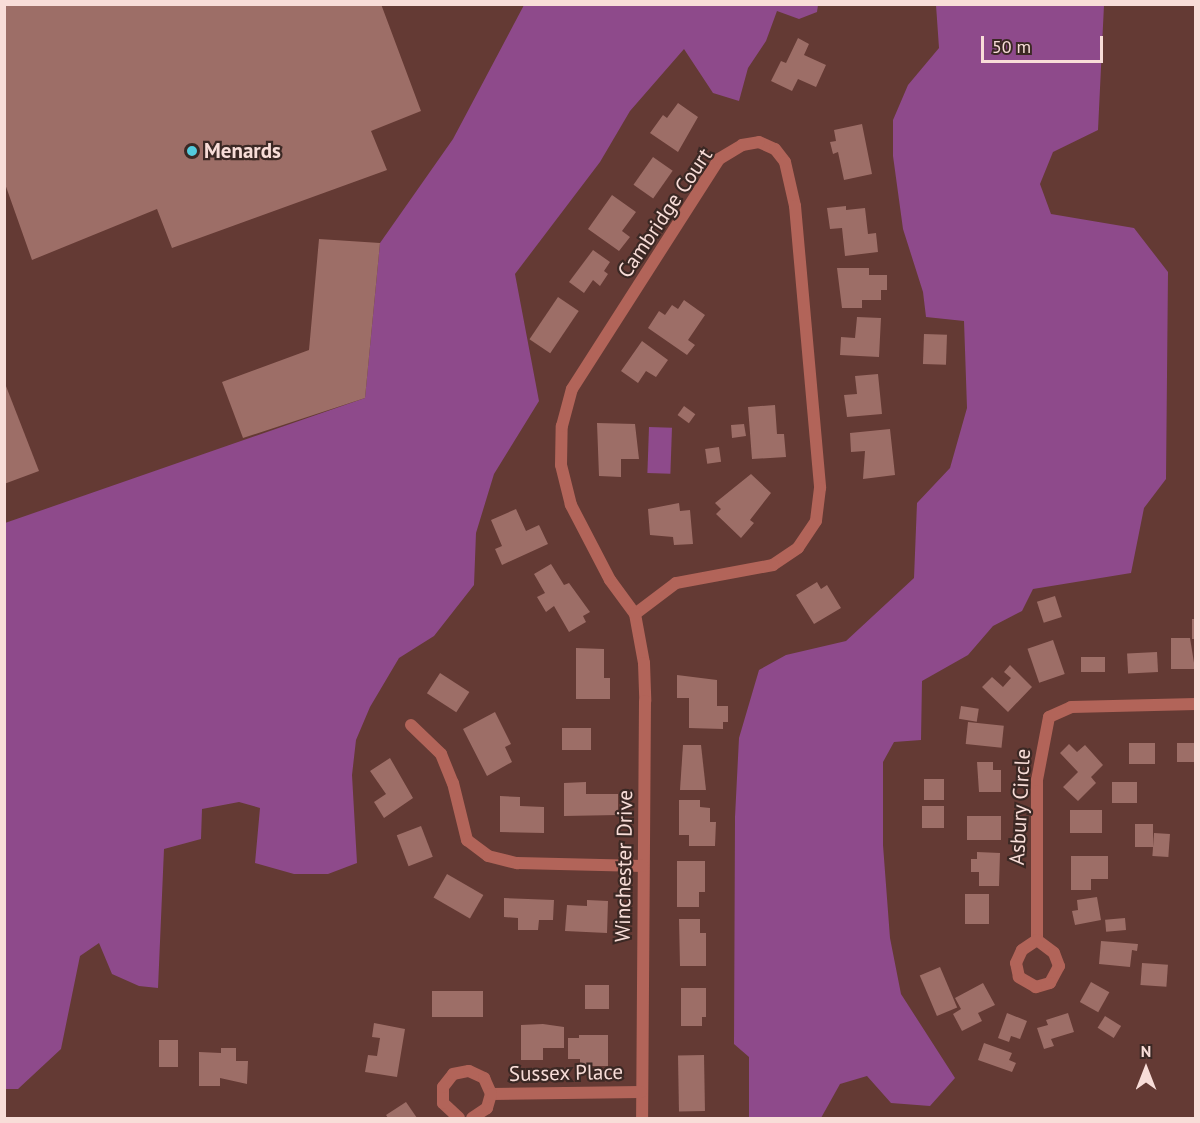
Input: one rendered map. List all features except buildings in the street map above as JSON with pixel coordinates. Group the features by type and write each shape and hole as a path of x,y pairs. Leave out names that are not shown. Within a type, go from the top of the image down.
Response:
{"street":[{"name":"Cambridge Court","path":"759,142 775,149 785,162 795,206 820,488 816,521 798,548 773,565 676,583 635,614 610,580 571,505 561,465 562,426 572,389 719,159 742,145 759,142"},
{"name":"Winchester Drive","path":"635,614 644,663 642,1119"},
{"name":"Asbury Circle","path":"1037,940 1037,780 1049,717 1071,707 1196,704"},
{"path":"411,725 441,754 453,783 467,840 488,856 517,863 643,866"},
{"name":"Sussex Place","path":"459,1119 447,1110 441,1096 453,1074 477,1073 491,1094 487,1108 472,1119"},
{"name":"Sussex Place","path":"491,1094 641,1092"}],"shaded area":[{"path":"524,5 818,5 817,12 799,19 777,11 766,41 748,68 739,101 713,93 684,49 630,111 600,162 515,274 539,401 494,474 476,533 474,585 434,636 399,658 370,707 356,740 352,775 357,863 328,874 294,874 255,863 260,808 239,802 202,809 201,839 164,849 158,988 139,986 112,974 99,943 80,956 61,1049 18,1089 5,1089 5,523 365,398 380,243 453,139"},
{"path":"936,5 1104,5 1098,130 1053,152 1040,184 1051,214 1134,228 1168,272 1166,479 1144,508 1131,573 1033,589 1022,611 993,626 968,655 922,681 921,740 894,742 883,762 883,845 890,938 901,994 955,1078 930,1106 891,1103 867,1076 840,1084 821,1118 749,1118 749,1057 734,1044 735,817 739,738 759,670 786,655 846,641 914,578 917,503 950,468 967,408 964,321 926,317 923,292 903,229 893,156 893,120 908,85 939,48"},
{"path":"649,427 672,428 670,474 647,473"}],"place":[{"name":"Menards","path":"192,151"}]}
